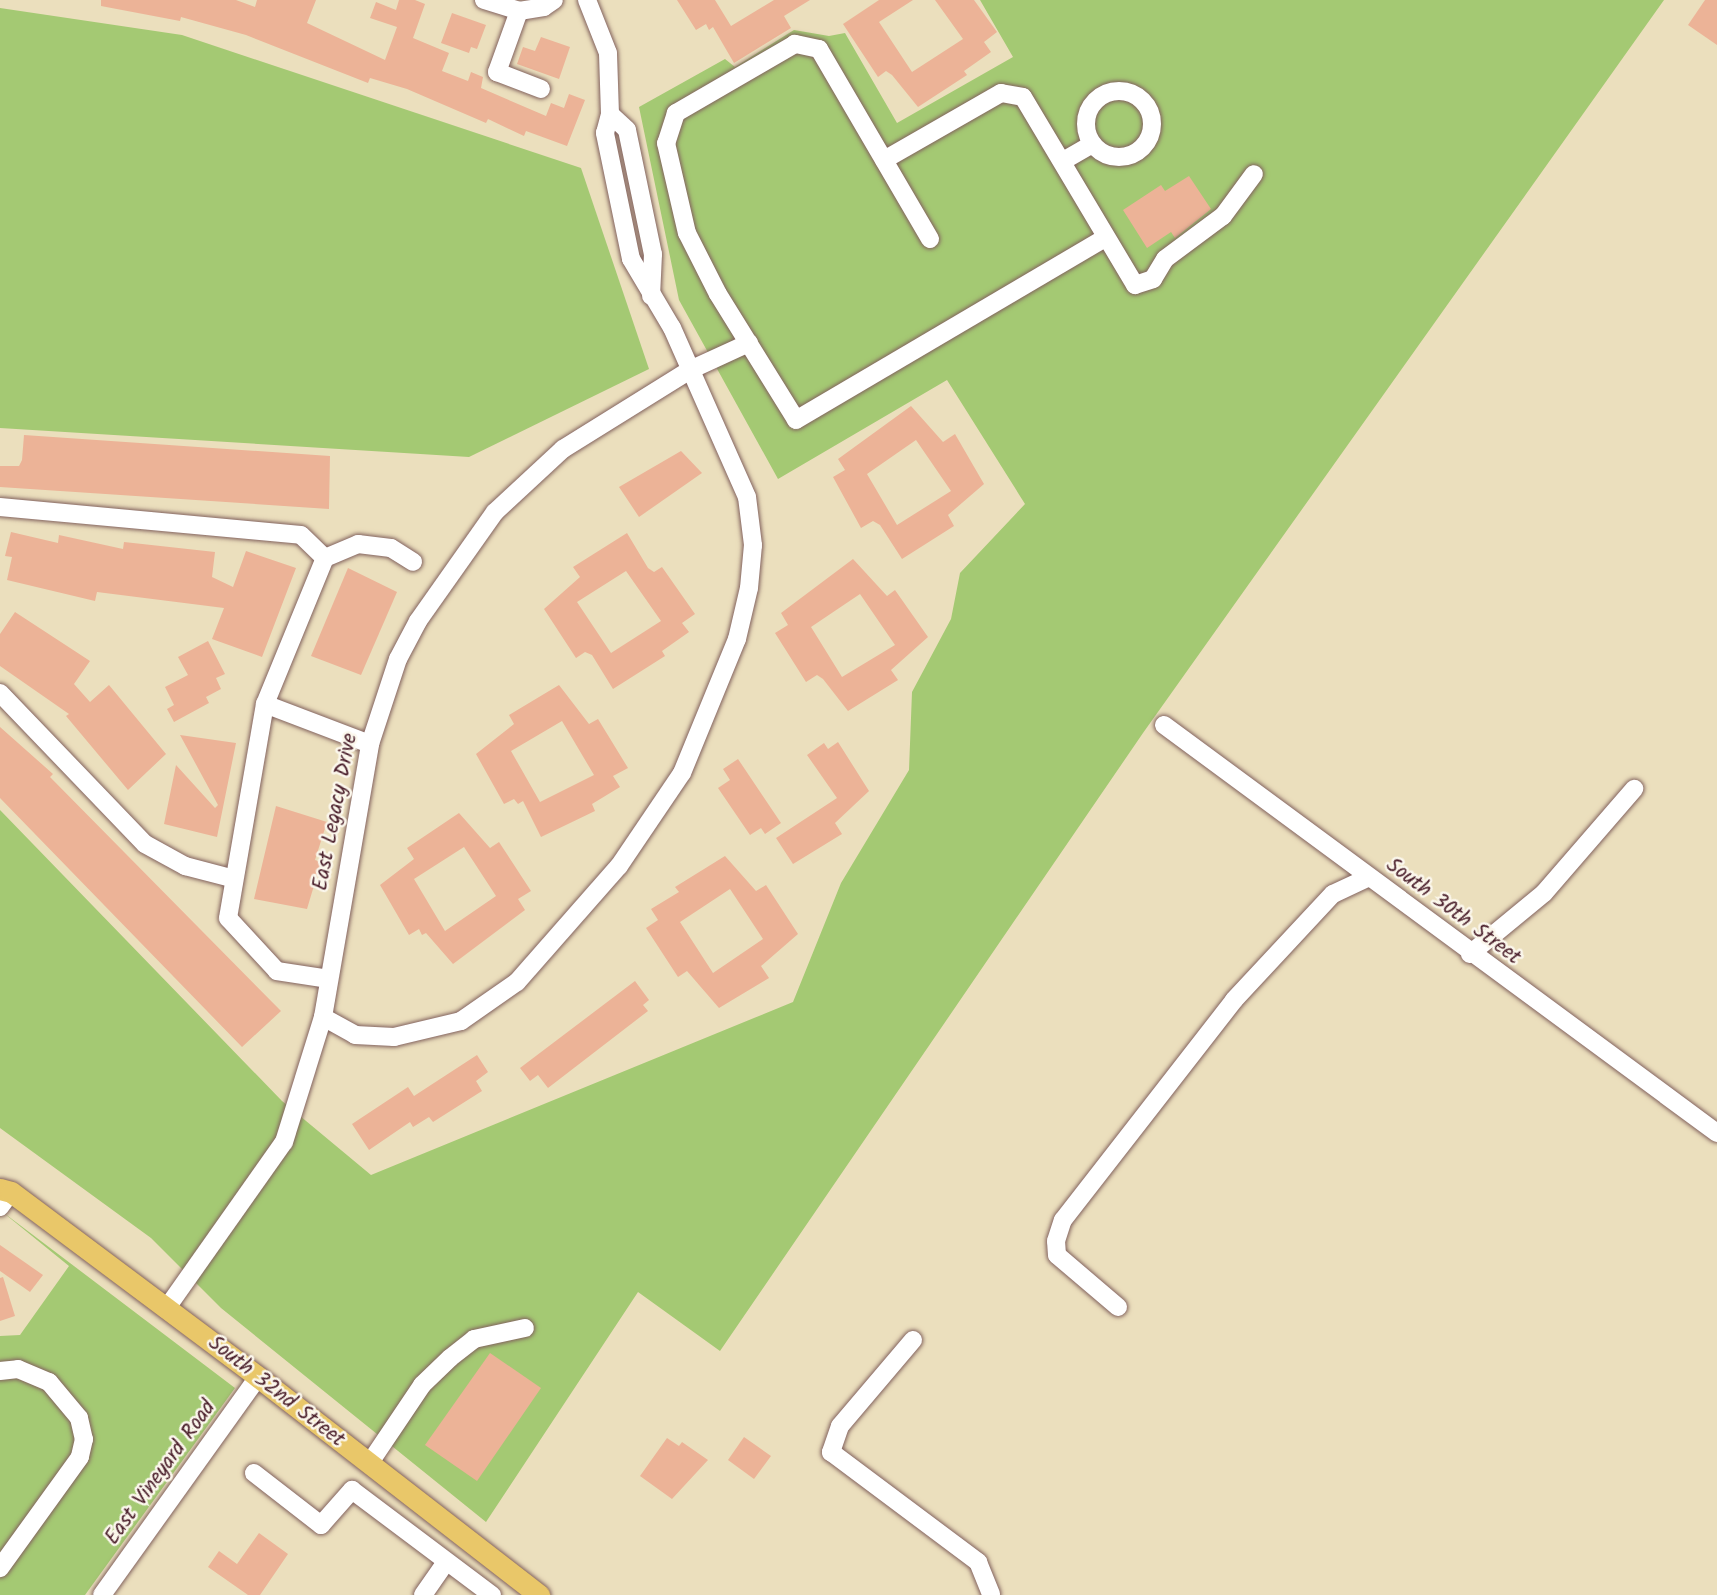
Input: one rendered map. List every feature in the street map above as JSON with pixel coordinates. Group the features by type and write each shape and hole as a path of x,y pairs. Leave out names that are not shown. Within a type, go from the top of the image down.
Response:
{"main road":[{"name":"South 32nd Street","path":"3,1191 258,1377 539,1595"}],"street":[{"path":"484,0 519,11 544,7 554,0"},
{"path":"323,1017 355,1035 394,1037 460,1021 517,982 558,939 619,866 682,772 737,639 749,589 752,545 747,497 671,328 631,259 605,134 610,114 608,53 587,0"},
{"path":"519,11 497,72 541,89"},
{"path":"930,239 819,49 794,44 676,113 666,143 687,233 796,420 1105,238"},
{"path":"884,160 1001,93 1023,97 1063,161 1132,284 1148,281 1169,255 1231,208 1254,174"},
{"path":"610,114 627,130 653,254 651,296"},
{"path":"1063,161 1092,144"},
{"path":"622,210 643,204"},
{"name":"East Legacy Drive","path":"166,1309 284,1142 323,1017 370,744 398,659 418,621 495,512 563,449 690,370 749,343"},
{"path":"0,507 301,535 325,558"},
{"path":"329,979 277,971 252,948 228,918 231,878 264,704 325,558 358,544 391,548 413,562"},
{"path":"0,693 145,844 185,866 231,878"},
{"path":"264,704 370,744"},
{"name":"South 30th Street","path":"1164,725 1470,954 1717,1133"},
{"path":"1470,954 1544,893 1634,789"},
{"path":"1118,1307 1058,1255 1056,1241 1063,1220 1234,1000 1333,894 1368,878"},
{"path":"369,1464 422,1385 450,1357 474,1339 525,1328"},
{"path":"913,1340 840,1426 831,1452 978,1562 991,1595"},
{"path":"0,1371 18,1369 48,1382 79,1418 84,1440 80,1457 0,1568"},
{"name":"East Vineyard Road","path":"102,1595 258,1377"},
{"path":"254,1473 321,1525 352,1490 490,1595"},
{"path":"423,1595 446,1562"}],"green space":[{"path":"980,0 1664,0 1143,733 720,1351 638,1292 486,1522 221,1308 151,1238 0,1128 0,810 282,1101 371,1175 793,1002 841,883 909,770 912,692 951,619 960,573 1025,504 947,380 778,479 679,300 639,107 725,59 735,67 794,30 829,36 845,33 897,123 1013,57"},
{"path":"0,8 182,35 581,168 649,369 469,457 0,428"},
{"path":"0,1210 235,1388 85,1595 0,1595 0,1336 20,1335 69,1266"}],"building":[{"path":"101,0 236,0 255,7 257,0 316,0 307,23 385,60 397,27 370,18 376,2 396,10 399,0 415,0 425,4 413,38 449,53 442,71 468,81 471,72 483,77 481,88 546,116 551,103 564,108 569,94 585,100 567,146 526,131 524,136 488,119 486,123 407,89 370,78 368,83 246,35 181,17 180,21 101,6"},
{"path":"677,0 715,0 731,26 774,0 810,0 784,16 791,28 734,63 713,27 709,30 706,24 696,30"},
{"path":"879,0 913,0 879,22 912,72 963,39 935,0 974,0 997,32 984,42 991,52 964,71 967,75 918,107 892,75 886,71 878,77 843,24"},
{"path":"1705,0 1717,0 1717,45 1688,25"},
{"path":"452,13 486,25 477,49 471,47 469,53 441,43"},
{"path":"541,37 570,47 559,79 517,64 523,47 535,51"},
{"path":"1189,176 1211,209 1175,238 1171,232 1147,248 1123,210 1161,185 1165,191"},
{"path":"911,406 943,442 955,434 984,484 948,515 954,526 902,559 880,525 873,521 861,528 833,477 845,470 838,459","holes":["916,440 951,491 897,525 867,474"]},
{"path":"24,435 330,456 329,509 0,487 0,466 19,466"},
{"path":"681,451 702,473 639,517 619,487"},
{"path":"11,532 58,543 59,535 123,549 124,542 215,552 212,577 233,587 246,551 296,568 262,657 212,639 224,608 97,592 95,601 7,580 12,557 5,556"},
{"path":"627,533 648,568 654,572 662,567 695,614 682,623 689,632 662,651 665,656 613,689 592,655 585,652 576,658 544,609 580,577 573,567","holes":["626,571 661,621 611,653 577,602"]},
{"path":"853,559 887,596 895,590 928,637 891,670 898,680 848,711 823,679 817,675 806,682 775,633 788,625 781,613","holes":["860,594 895,645 842,677 811,627"]},
{"path":"348,568 397,592 361,675 311,656"},
{"path":"15,612 90,661 74,684 90,702 109,685 166,754 128,790 66,716 69,714 0,666 0,634"},
{"path":"208,641 225,674 216,678 221,689 206,697 209,703 174,722 167,709 174,705 165,687 188,675 178,657"},
{"path":"559,685 589,724 598,719 628,768 613,776 620,787 592,804 595,811 541,837 523,801 518,804 514,799 504,804 476,754 514,724 509,715","holes":["562,721 594,775 540,802 511,751"]},
{"path":"0,727 53,774 50,777 281,1011 242,1047 0,798"},
{"path":"180,735 236,743 217,837 164,824 176,765 215,808 218,805"},
{"path":"838,742 869,791 835,823 842,834 793,864 776,838 837,798 807,755 824,743 828,749"},
{"path":"738,759 781,823 765,834 761,828 750,835 718,788 730,780 723,769"},
{"path":"276,806 327,822 315,860 321,862 307,909 254,899"},
{"path":"459,813 490,848 499,842 531,891 518,899 525,910 453,964 426,933 422,935 419,929 409,935 380,885 414,859 407,848","holes":["464,847 496,896 445,931 414,879"]},
{"path":"725,856 756,891 766,885 798,934 761,966 769,978 719,1008 687,971 678,977 646,928 658,920 651,909 679,892 675,887","holes":["730,889 763,939 713,973 680,922"]},
{"path":"635,981 649,1000 643,1005 648,1011 548,1088 538,1075 530,1081 520,1068"},
{"path":"477,1055 488,1072 476,1081 482,1091 433,1122 429,1117 413,1127 410,1122 369,1150 352,1124 408,1087 414,1096"},
{"path":"0,1245 43,1275 30,1292 0,1271"},
{"path":"3,1277 15,1316 0,1321 0,1278"},
{"path":"490,1353 541,1388 477,1481 425,1445"},
{"path":"744,1437 771,1456 754,1479 728,1460"},
{"path":"667,1438 679,1446 682,1442 708,1460 672,1499 640,1476"},
{"path":"259,1533 288,1554 260,1595 248,1595 208,1567 219,1551 237,1564"}]}
